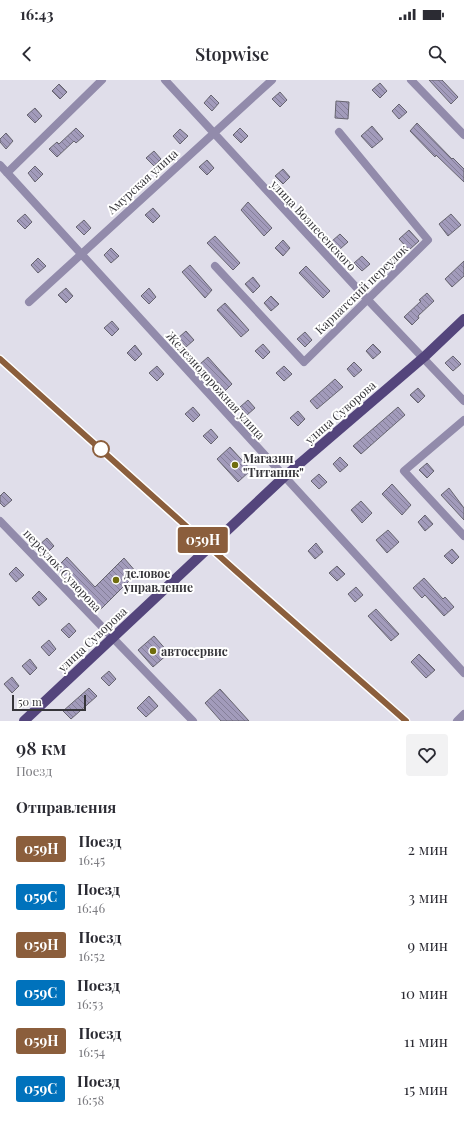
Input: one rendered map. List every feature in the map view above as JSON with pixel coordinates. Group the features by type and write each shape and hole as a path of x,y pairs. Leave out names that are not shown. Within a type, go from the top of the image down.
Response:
{"main road":[{"name":"улица Суворова","path":"24,721 284,477 424,357 464,319"}],"street":[{"path":"6,173 102,80"},
{"name":"улица Вознесенского","path":"165,80 367,299 424,357 464,401"},
{"name":"Амурская улица","path":"29,302 272,80"},
{"path":"411,80 464,135"},
{"name":"Карпатский переулок","path":"215,266 304,362 428,240 340,132"},
{"name":"Железнодорожная улица","path":"0,165 464,673"},
{"path":"464,420 404,471 464,536"},
{"name":"переулок Суворова","path":"0,521 193,721"},
{"path":"457,721 464,714"}],"building":[{"path":"429,80 442,80 458,97 451,104"},
{"path":"380,83 387,91 380,98 372,90"},
{"path":"59,84 67,92 60,99 52,91"},
{"path":"280,92 287,100 280,107 272,99"},
{"path":"211,95 219,103 212,111 204,103"},
{"path":"336,101 349,102 348,119 335,118"},
{"path":"399,104 407,112 399,119 392,111"},
{"path":"35,108 42,116 35,123 27,115"},
{"path":"417,123 452,159 453,158 464,169 464,182 436,155 435,157 410,131"},
{"path":"372,126 383,139 372,148 361,136"},
{"path":"76,128 84,136 76,143 74,141 57,157 49,149 57,142 59,144"},
{"path":"240,128 248,136 241,143 233,135"},
{"path":"180,129 188,136 180,144 173,136"},
{"path":"6,133 13,141 6,149 0,142 0,139"},
{"path":"154,151 161,159 154,166 146,158"},
{"path":"207,160 214,168 207,175 199,167"},
{"path":"35,166 43,174 35,182 28,173"},
{"path":"283,169 290,177 283,184 275,176"},
{"path":"248,202 272,228 264,236 241,210"},
{"path":"153,208 160,216 153,223 145,215"},
{"path":"25,214 32,222 25,229 17,221"},
{"path":"451,214 461,225 448,236 439,224"},
{"path":"84,220 91,228 84,235 76,227"},
{"path":"409,230 419,241 409,250 399,239"},
{"path":"340,234 348,242 340,249 332,241"},
{"path":"215,236 240,263 233,270 207,243"},
{"path":"283,240 290,248 283,256 275,248"},
{"path":"111,248 119,256 111,263 104,255"},
{"path":"362,256 370,264 362,271 354,263"},
{"path":"38,258 46,266 38,273 31,265"},
{"path":"464,261 464,276 452,287 445,279"},
{"path":"190,265 212,290 205,298 182,272"},
{"path":"306,266 330,291 323,298 299,273"},
{"path":"253,277 260,286 253,293 245,284"},
{"path":"66,288 73,296 66,303 58,295"},
{"path":"149,288 156,297 149,304 141,296"},
{"path":"427,293 434,301 418,316 419,318 412,325 404,317 421,301 419,300"},
{"path":"271,296 279,304 271,311 264,303"},
{"path":"225,303 249,330 241,337 217,310"},
{"path":"112,321 119,329 112,336 104,328"},
{"path":"186,331 194,340 186,347 178,338"},
{"path":"305,332 312,340 305,347 297,339"},
{"path":"263,344 270,352 263,359 255,351"},
{"path":"373,344 381,352 373,359 366,351"},
{"path":"135,345 142,354 135,361 127,353"},
{"path":"453,356 461,364 453,371 445,363"},
{"path":"208,357 232,384 225,391 200,364"},
{"path":"354,362 362,370 354,377 347,369"},
{"path":"157,366 164,374 157,381 149,373"},
{"path":"284,366 292,374 284,381 276,373"},
{"path":"335,379 343,387 317,409 310,401"},
{"path":"418,388 425,396 418,403 410,395"},
{"path":"248,400 255,408 247,415 240,407"},
{"path":"193,407 200,415 193,422 185,414"},
{"path":"398,407 405,415 361,454 353,446"},
{"path":"298,411 305,419 298,426 290,418"},
{"path":"211,429 218,437 211,444 203,436"},
{"name":"Магазин \"Титаник\"","path":"230,447 251,470 238,482 217,459"},
{"path":"340,457 348,465 340,472 333,464"},
{"path":"427,463 434,471 427,478 419,470"},
{"path":"319,474 327,482 319,489 311,481"},
{"path":"392,484 411,505 402,515 382,494"},
{"path":"449,488 464,508 464,520 441,495"},
{"path":"4,492 12,500 4,507 0,503 0,496"},
{"path":"361,501 372,513 362,523 351,510"},
{"path":"425,515 433,524 425,531 418,522"},
{"path":"388,530 399,542 387,553 376,540"},
{"path":"47,538 54,546 47,553 39,545"},
{"path":"316,543 323,552 315,559 308,551"},
{"path":"452,549 459,557 452,564 444,556"},
{"name":"деловое управление","path":"67,557 95,587 124,558 137,573 97,613 56,568"},
{"path":"337,566 345,574 337,581 329,573"},
{"path":"16,567 24,575 16,582 9,574"},
{"path":"424,578 443,599 445,597 454,607 444,616 425,595 422,598 413,588"},
{"path":"356,587 363,595 355,602 348,594"},
{"path":"39,591 47,599 39,606 32,598"},
{"path":"376,609 399,634 391,641 368,616"},
{"path":"69,623 76,631 69,638 61,630"},
{"name":"автосервис","path":"154,636 169,653 153,667 138,650"},
{"path":"49,640 56,649 49,656 41,647"},
{"path":"419,654 435,670 426,678 411,662"},
{"path":"30,659 37,668 30,675 22,666"},
{"path":"109,671 116,679 109,686 101,678"},
{"path":"12,677 19,686 12,693 4,684"},
{"path":"89,688 97,696 71,719 63,711"},
{"path":"220,689 249,721 221,721 205,703"},
{"path":"149,696 158,706 146,717 137,708"}],"railway":[{"path":"0,359 236,571 407,721"}],"train":[{"name":"059Н","path":"0,359 406,721"}],"place":[{"name":"Магазин \"Титаник\"","path":"235,465"},
{"name":"деловое управление","path":"116,580"},
{"name":"автосервис","path":"153,651"}]}
